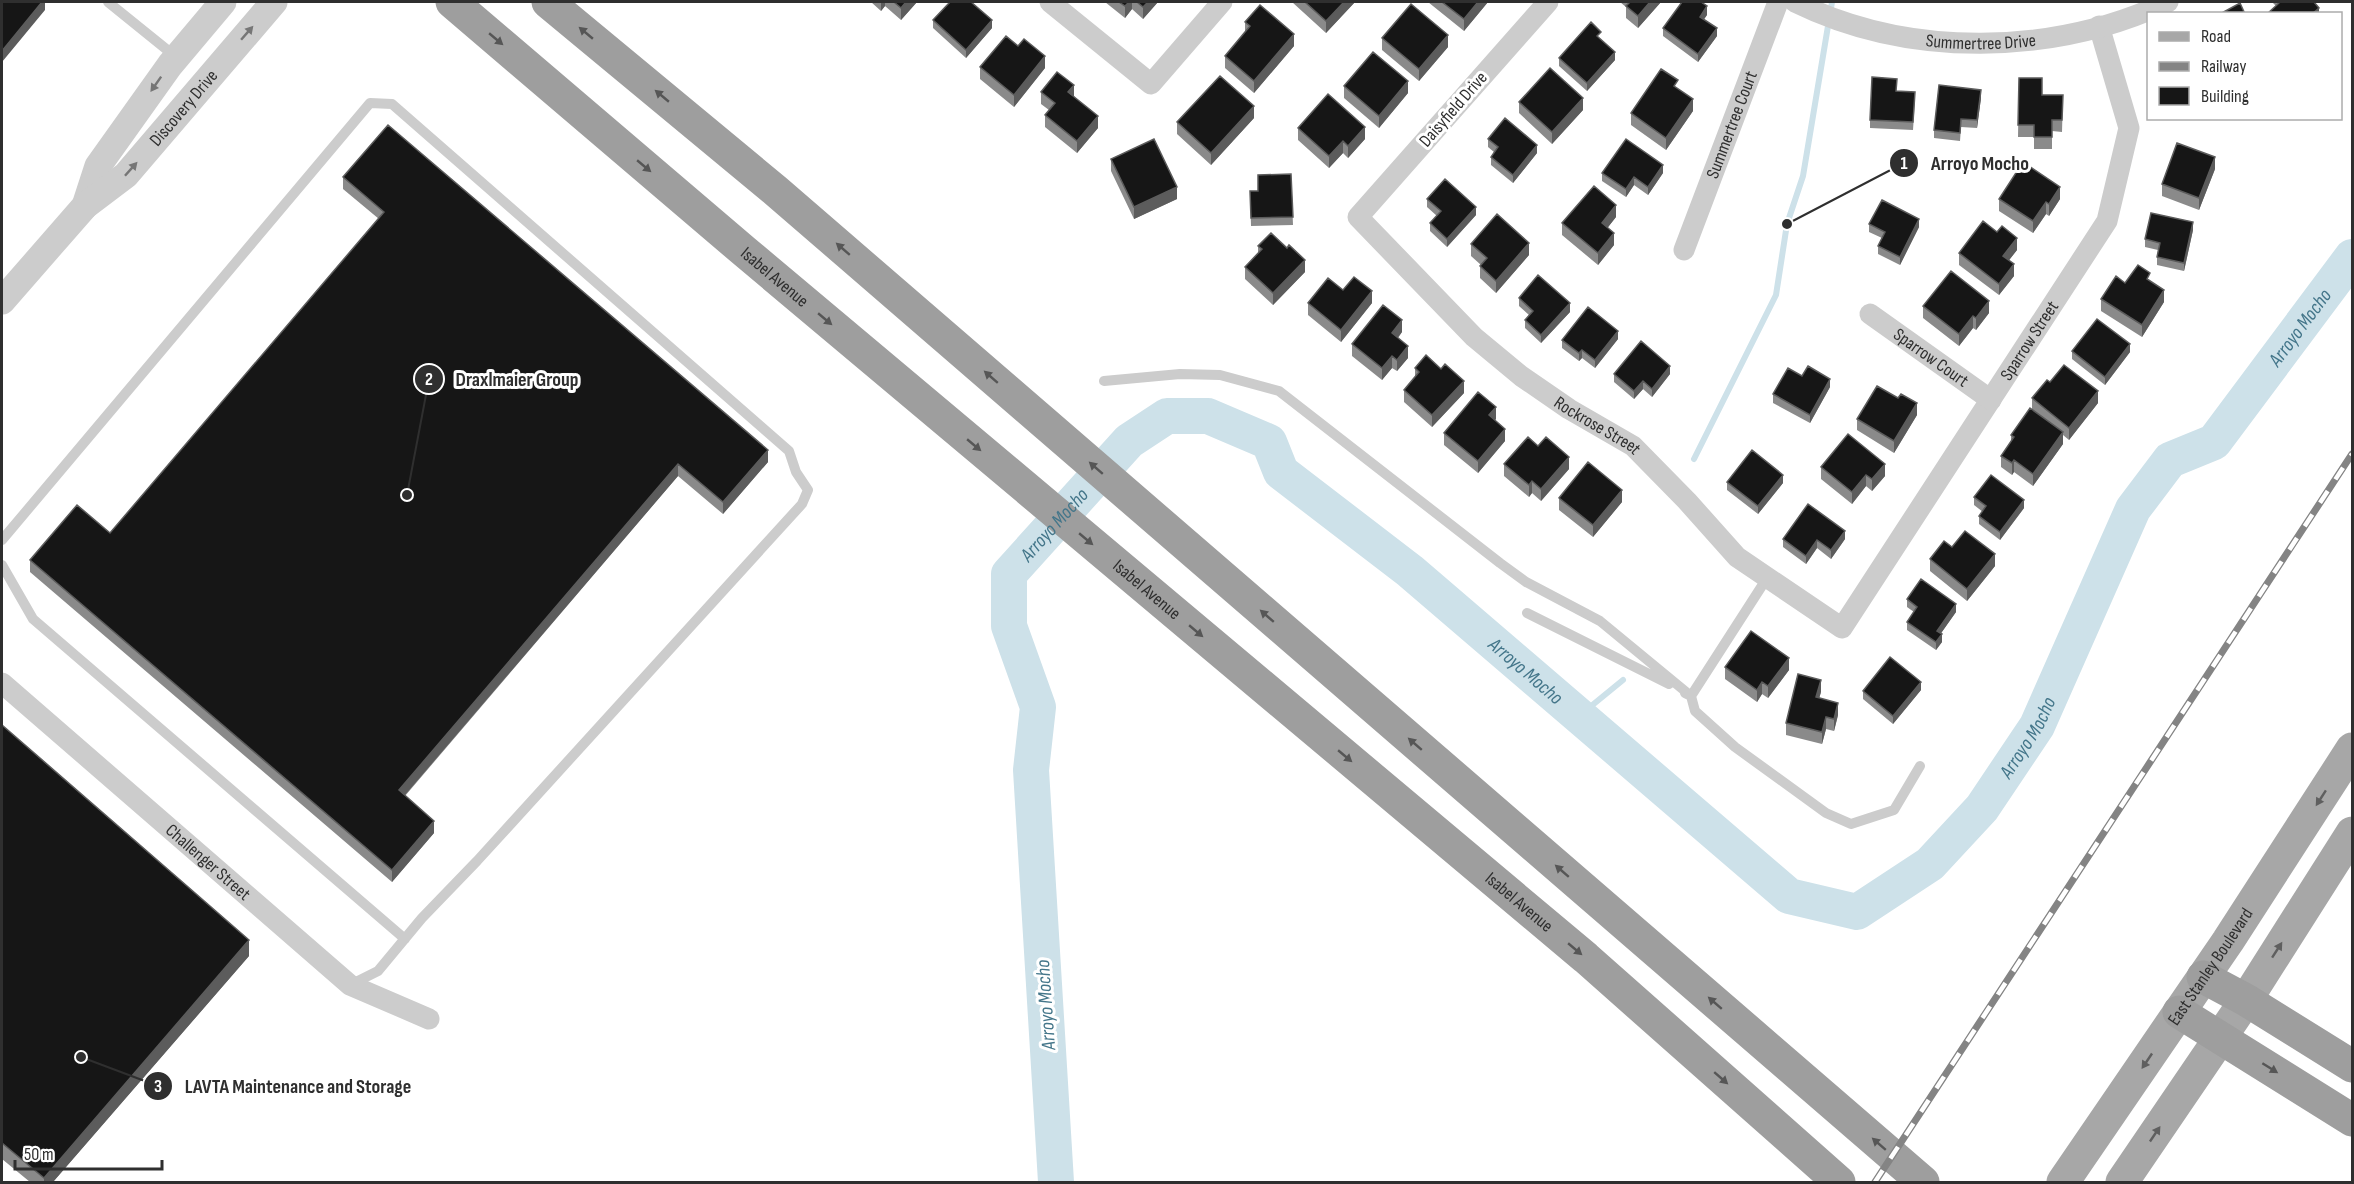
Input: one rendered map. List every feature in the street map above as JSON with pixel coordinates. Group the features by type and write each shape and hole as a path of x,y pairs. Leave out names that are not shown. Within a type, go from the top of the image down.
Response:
{"highway":[{"name":"Isabel Avenue","path":"452,2 1009,474 1586,958 1839,1182"},
{"path":"548,2 776,191 1923,1182"},
{"path":"2204,977 2246,1000 2352,1066"},
{"path":"2179,1012 2352,1120"}],"main road":[{"name":"East Stanley Boulevard","path":"2063,1182 2204,977 2352,749"},
{"path":"2122,1182 2246,1000 2352,833"}],"street":[{"name":"Discovery Drive","path":"85,206 98,166 176,57 223,2"},
{"name":"Discovery Drive","path":"2,301 85,206 126,175 274,2"},
{"path":"1050,2 1151,84 1222,2"},
{"name":"Daisyfield Drive","path":"1359,217 1548,2"},
{"name":"Summertree Court","path":"1684,250 1778,2"},
{"name":"Summertree Drive","path":"1795,2 1820,14 1870,31 1934,41 1978,44 2039,39 2099,26 2168,2"},
{"name":"Sparrow Street","path":"1842,628 2107,221 2129,128 2099,26"},
{"name":"Rockrose Street","path":"1359,217 1474,337 1521,376 1569,409 1633,446 1687,501 1737,557 1842,628"},
{"name":"Sparrow Court","path":"1870,314 1991,400"},
{"name":"Challenger Street","path":"2,682 350,985 429,1019"}],"lane":[{"path":"108,2 176,57"},
{"path":"2,540 370,103 392,104 789,451 796,472 808,490 802,504 378,971 350,985"},
{"path":"1104,381 1180,374 1220,375 1279,391 1500,564 1526,582 1600,621 1690,696 1695,711 1735,747 1826,813 1851,824 1894,810 1920,766"},
{"path":"2,565 33,619 405,939"},
{"path":"1690,696 1767,578"},
{"path":"1527,613 1644,670 1690,696"}],"building":[{"path":"2,2 42,2 2,51"},
{"path":"894,2 906,2 901,8"},
{"path":"950,2 971,2 992,20 966,50 933,20"},
{"path":"1137,2 1148,2 1143,7"},
{"path":"1305,2 1344,2 1326,21"},
{"path":"1442,2 1478,2 1464,19"},
{"path":"1630,2 1650,2 1638,16 1626,6"},
{"path":"1682,2 1701,2 1707,6 1700,17 1717,28 1698,54 1663,28"},
{"path":"2314,2 2319,8 2314,12 2269,12 2279,3"},
{"path":"2240,3 2244,12 2224,12"},
{"path":"1411,4 1448,35 1419,69 1382,38"},
{"path":"1260,5 1294,34 1254,81 1225,56 1250,26 1245,22"},
{"path":"1591,22 1601,32 1597,36 1615,52 1587,83 1559,58"},
{"path":"1006,36 1018,46 1024,39 1045,56 1014,95 980,67"},
{"path":"1373,52 1408,81 1379,116 1344,86"},
{"path":"1550,68 1583,98 1552,132 1519,102"},
{"path":"1661,69 1678,80 1674,86 1693,99 1666,138 1631,113"},
{"path":"1057,72 1074,85 1068,92 1098,116 1077,141 1045,115 1055,103 1041,92"},
{"path":"1220,76 1254,106 1211,153 1177,122"},
{"path":"1872,77 1897,79 1896,91 1915,92 1913,122 1870,120"},
{"path":"2019,78 2042,78 2042,95 2063,95 2062,120 2052,120 2052,137 2034,137 2034,125 2018,125"},
{"path":"1939,85 1981,90 1977,120 1961,119 1960,133 1934,130"},
{"path":"1328,94 1365,127 1348,146 1343,141 1329,156 1298,128"},
{"path":"1505,118 1537,145 1513,175 1491,157 1498,147 1488,139"},
{"path":"388,125 768,450 723,502 678,464 399,790 434,821 392,870 30,560 77,505 110,533 384,212 343,177"},
{"path":"1154,139 1177,187 1134,207 1111,159"},
{"path":"1626,139 1663,165 1648,187 1634,177 1626,189 1602,173"},
{"path":"2177,143 2215,157 2199,198 2162,184"},
{"path":"2023,162 2060,187 2049,204 2046,202 2033,221 1999,199"},
{"path":"1291,174 1293,217 1251,218 1250,191 1258,191 1258,175"},
{"path":"1445,179 1476,207 1447,239 1430,223 1441,211 1427,199"},
{"path":"1594,186 1616,205 1602,223 1614,233 1598,253 1562,223"},
{"path":"1882,200 1919,219 1900,257 1878,246 1885,232 1869,224"},
{"path":"2151,213 2193,222 2184,263 2157,257 2160,243 2145,239"},
{"path":"1497,214 1529,243 1496,281 1480,266 1487,258 1471,244"},
{"path":"1983,221 1997,232 2002,226 2017,238 2003,256 2014,264 1999,284 1959,253"},
{"path":"1271,233 1305,260 1273,293 1245,267 1262,249 1258,246"},
{"path":"2138,265 2150,273 2147,279 2164,290 2142,325 2101,299 2116,276 2125,283"},
{"path":"1951,271 1989,301 1976,318 1973,316 1959,334 1923,306"},
{"path":"1538,275 1570,303 1541,335 1525,320 1533,311 1519,298"},
{"path":"1354,277 1372,291 1341,330 1308,303 1328,278 1343,290"},
{"path":"1383,305 1402,320 1392,333 1408,346 1397,360 1392,356 1382,368 1352,344"},
{"path":"1588,307 1618,331 1595,360 1582,350 1579,353 1562,340"},
{"path":"2097,319 2130,344 2105,377 2072,351"},
{"path":"1641,341 1670,366 1652,389 1643,381 1634,391 1614,374"},
{"path":"1426,355 1441,369 1445,364 1464,381 1432,415 1404,390 1419,372 1415,368"},
{"path":"2064,365 2098,391 2069,428 2032,398"},
{"path":"1808,366 1830,379 1810,415 1773,394 1788,368 1802,376"},
{"path":"1877,386 1898,398 1901,394 1917,403 1894,441 1857,419"},
{"path":"1478,392 1496,407 1489,415 1505,429 1478,461 1444,433"},
{"path":"2030,408 2063,432 2033,474 2014,460 2012,463 2001,456 2014,437 2011,435"},
{"path":"1848,434 1885,464 1872,479 1866,475 1852,492 1821,467"},
{"path":"1528,437 1538,446 1546,437 1569,457 1541,489 1532,481 1529,485 1504,464"},
{"path":"1752,450 1783,475 1758,506 1727,482"},
{"path":"1588,462 1622,490 1593,525 1559,498"},
{"path":"1991,475 2024,500 2000,532 1979,516 1986,506 1974,497"},
{"path":"1808,504 1845,531 1831,550 1817,540 1806,556 1783,539"},
{"path":"1965,531 1995,554 1967,589 1930,559 1944,541 1952,547"},
{"path":"1921,579 1956,604 1937,631 1942,634 1936,642 1907,622 1917,607 1907,599"},
{"path":"1751,631 1789,658 1768,686 1762,682 1757,690 1725,667"},
{"path":"1890,657 1921,682 1893,716 1863,691"},
{"path":"1798,674 1821,680 1816,697 1838,703 1834,719 1826,717 1822,732 1786,723"},
{"path":"2,725 249,940 44,1178 2,1143"}],"waterway":[{"name":"Arroyo Mocho","path":"1694,459 1776,295 1787,224 1803,176 1832,2"},
{"name":"Arroyo Mocho","path":"1056,1182 1031,770 1038,707 1009,626 1009,574 1129,441 1167,416 1208,416 1269,442 1281,472 1410,571 1789,896 1857,912 1930,864 1982,808 2037,726 2133,509 2170,460 2214,442 2352,257"},
{"name":"Arroyo Mocho","path":"1579,716 1623,680"}],"railway":[{"path":"1875,1182 2352,454"}],"place":[{"name":"Arroyo Mocho","path":"1787,224"},
{"name":"Draxlmaier Group","path":"407,495"},
{"name":"LAVTA Maintenance and Storage","path":"81,1057"}]}
